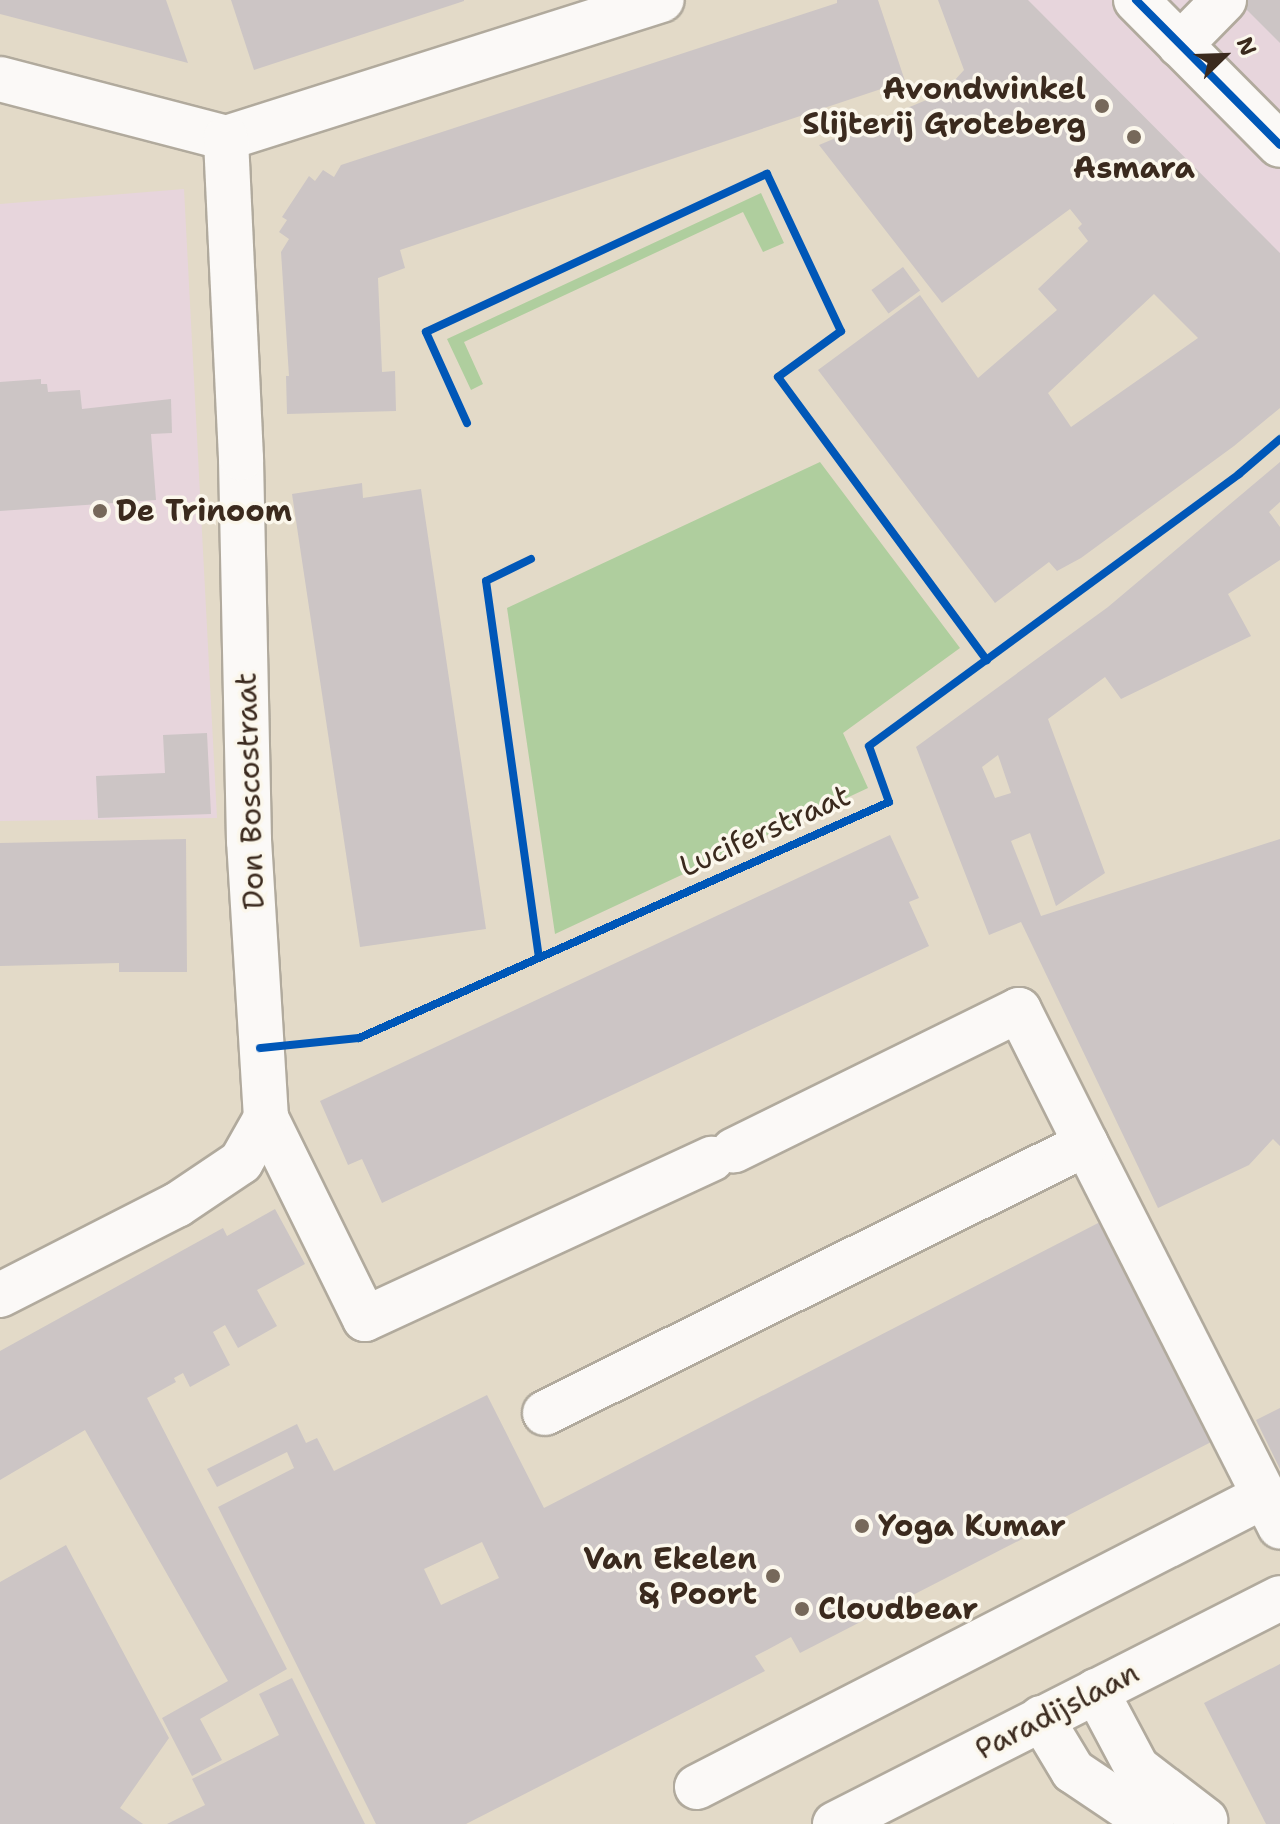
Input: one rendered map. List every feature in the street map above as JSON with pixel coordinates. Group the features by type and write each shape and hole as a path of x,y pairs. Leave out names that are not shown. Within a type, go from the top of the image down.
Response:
{"street":[{"path":"0,79 226,138 662,0"},
{"path":"1136,0 1280,145"},
{"path":"1180,45 1224,0"},
{"name":"Don Boscostraat","path":"226,138 241,458 249,841 266,1118"},
{"path":"266,1118 365,1319 723,1155 1019,1010 1272,1511 697,1787"},
{"path":"0,1295 177,1205 241,1162 266,1118"},
{"path":"545,1413 1086,1144"},
{"name":"Paradijslaan","path":"835,1824 1280,1598"},
{"path":"1096,1691 1137,1768 1205,1820"},
{"path":"1041,1718 1073,1771 1152,1824"}],"shaded area":[{"path":"1000,0 1280,0 1280,303"},
{"name":"De Trinoom","path":"184,189 217,818 0,821 0,204"}],"green space":[{"path":"761,193 784,243 763,252 743,212 464,342 483,384 471,390 447,339"},
{"path":"820,462 960,648 843,733 868,788 555,934 507,608"}],"building":[{"path":"0,0 166,0 188,63 0,14"},
{"path":"231,0 464,0 464,1 254,70"},
{"path":"837,0 878,0 905,81 400,250 405,268 378,278 382,372 395,371 396,411 287,414 286,376 289,376 281,252 289,239 279,232 287,220 282,217 309,176 315,181 323,170 334,177 341,165 837,3"},
{"path":"938,0 1028,0 1280,253 1280,408 1234,446 1081,558 1057,571 1049,562 995,603 818,370 920,295 978,378 1057,310 1038,289 1088,241 1078,228 1082,224 1070,209 942,303 819,145 943,93 964,70","holes":["1154,294 1198,338 1071,427 1048,393"]},
{"path":"1237,0 1280,0 1280,43"},
{"path":"903,267 920,290 888,313 871,290"},
{"path":"41,379 41,384 47,384 48,392 80,390 82,409 171,399 172,433 151,434 156,500 0,511 0,382"},
{"path":"1280,462 1280,502 1269,512 1280,527 1280,560 1228,594 1251,636 1121,699 1105,677 1048,719 1105,873 1056,906 1030,833 1011,841 1041,916 1280,839 1280,1146 1273,1139 1249,1165 1158,1208 1021,922 989,935 916,747 1108,607","holes":["998,755 1011,793 995,798 982,767"]},
{"path":"362,483 363,498 421,489 486,929 360,947 292,494"},
{"path":"207,733 211,814 98,818 96,776 165,773 163,735"},
{"path":"890,835 919,898 909,902 929,946 382,1203 362,1159 348,1165 320,1101"},
{"path":"186,839 187,972 119,972 119,963 0,966 0,843"},
{"path":"275,1209 305,1264 257,1290 277,1326 238,1348 225,1325 213,1332 230,1365 190,1387 183,1373 174,1378 176,1382 147,1398 287,1669 200,1719 222,1760 192,1776 162,1718 228,1681 85,1430 0,1480 0,1351 223,1228 227,1236"},
{"path":"1104,1220 1217,1439 800,1653 791,1637 755,1656 765,1671 466,1824 376,1824 218,1507 294,1468 287,1452 217,1487 207,1469 297,1424 306,1443 317,1438 334,1471 487,1395 544,1508","holes":["482,1542 499,1578 441,1605 424,1569"]},
{"path":"1280,1408 1280,1469 1256,1420"},
{"path":"66,1545 169,1738 120,1808 143,1824 0,1824 0,1582"},
{"path":"1280,1664 1280,1824 1266,1824 1204,1703"},
{"path":"292,1678 365,1824 167,1824 205,1805 192,1779 279,1735 259,1694"}],"cycle path":[{"path":"1136,0 1280,145"},
{"path":"467,423 426,332 767,174 841,331 778,377 987,660"},
{"name":"Luciferstraat","path":"260,1048 359,1038 889,802 869,746 1239,474 1280,439"},
{"path":"531,559 486,581 539,957"}],"place":[{"name":"Avondwinkel Slijterij Groteberg","path":"1102,106"},
{"name":"Asmara","path":"1134,137"},
{"name":"De Trinoom","path":"100,511"},
{"name":"Yoga Kumar","path":"862,1526"},
{"name":"Van Ekelen & Poort","path":"773,1576"},
{"name":"Cloudbear","path":"802,1609"}]}
